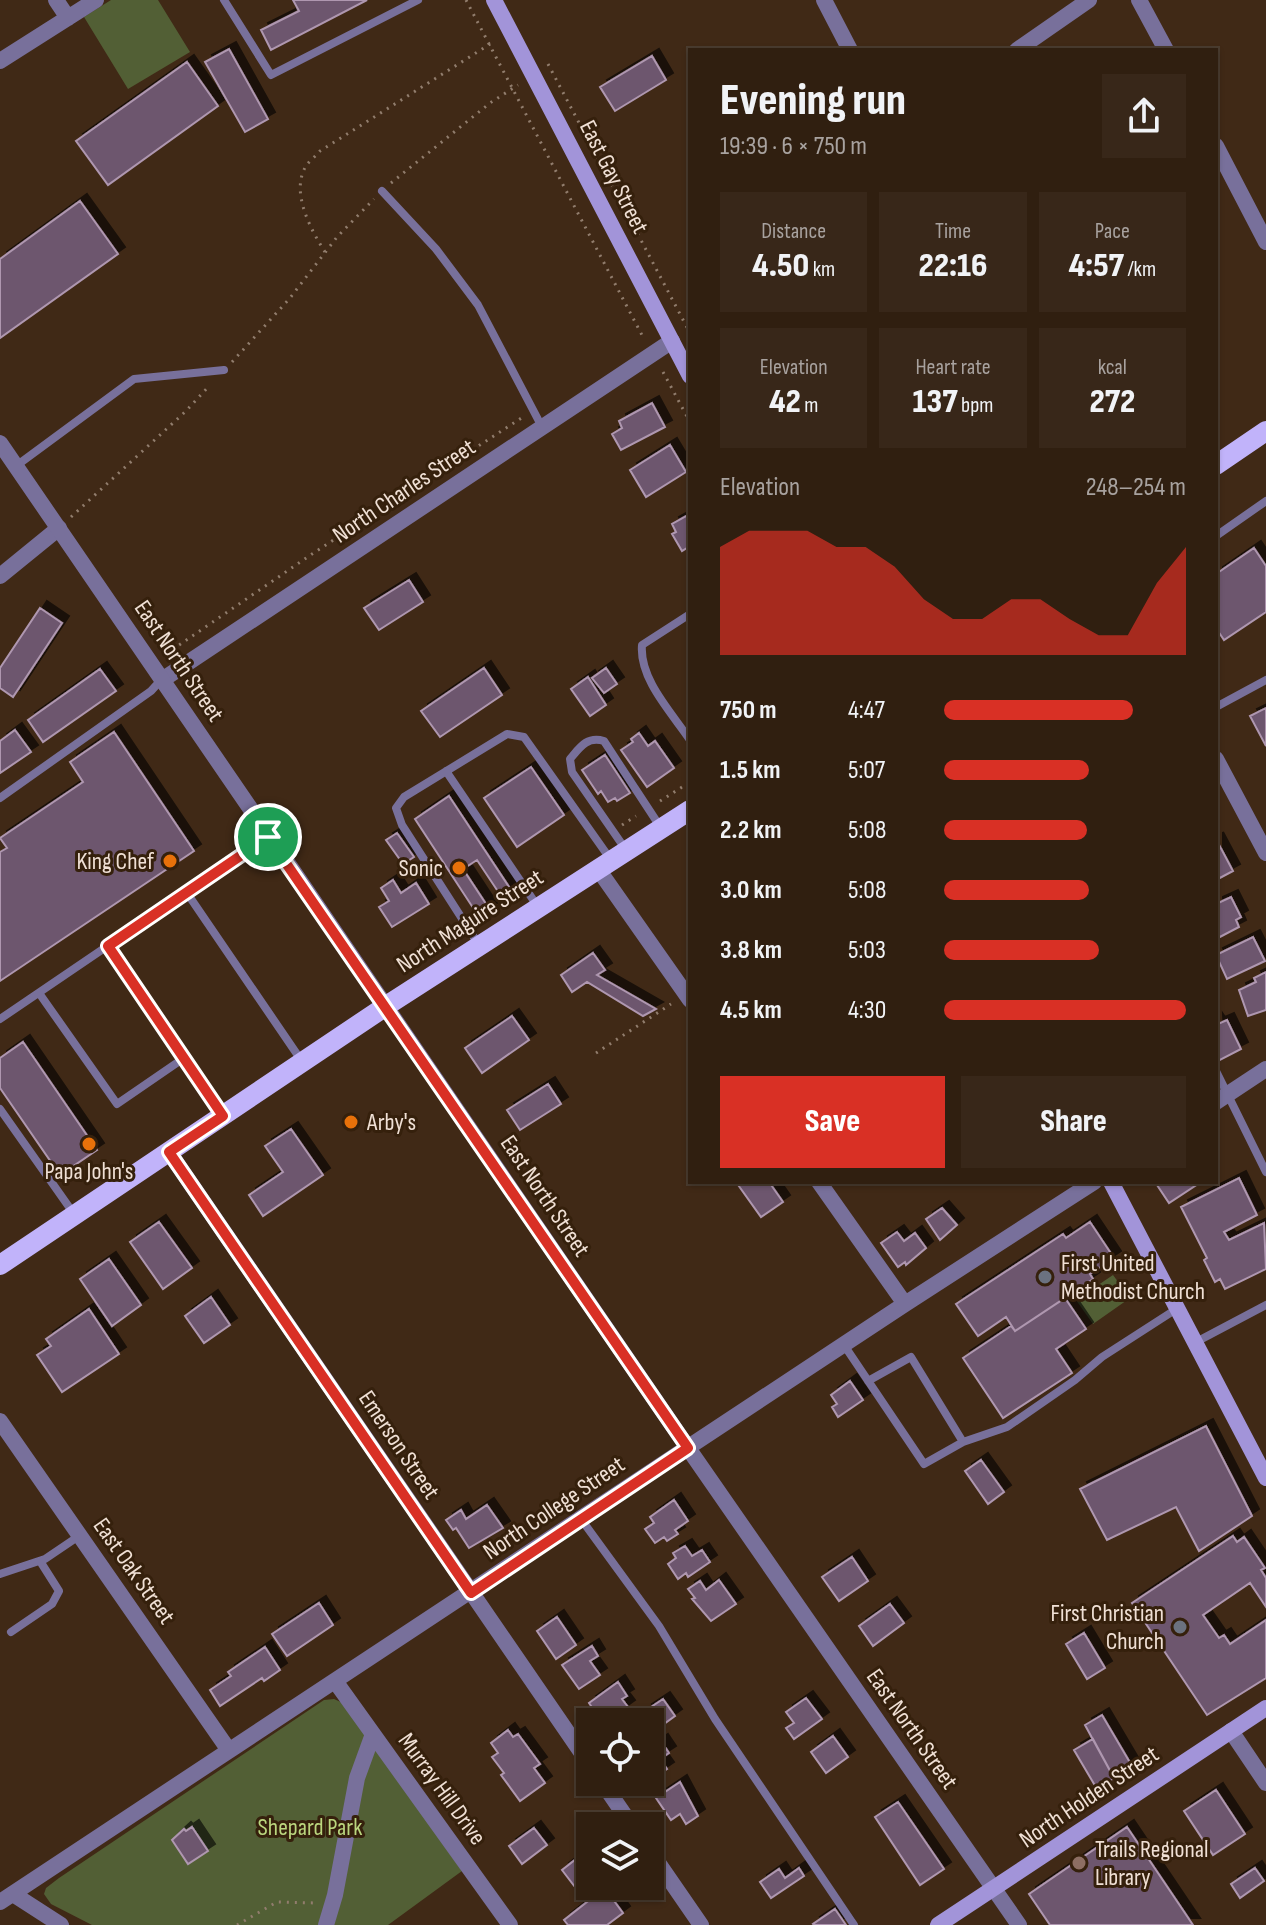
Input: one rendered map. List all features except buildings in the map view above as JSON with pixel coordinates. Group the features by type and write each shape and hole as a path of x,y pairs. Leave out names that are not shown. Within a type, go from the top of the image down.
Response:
{"main road":[{"name":"East Gay Street","path":"494,0 688,372"},
{"path":"1218,464 1266,431"},
{"name":"North Maguire Street","path":"0,1265 386,1006 688,811"},
{"path":"1112,1184 1266,1478"},
{"name":"North Holden Street","path":"938,1925 1266,1708"}],"street":[{"path":"56,0 68,18"},
{"path":"0,61 96,0"},
{"path":"824,0 849,48"},
{"path":"1020,48 1089,0"},
{"path":"1139,0 1165,48"},
{"path":"1218,150 1266,242"},
{"name":"North Charles Street","path":"162,680 672,341"},
{"name":"East North Street","path":"0,443 688,1448 1019,1925"},
{"path":"0,576 59,528"},
{"path":"1218,763 1266,853"},
{"path":"612,860 688,996"},
{"path":"1222,1099 1266,1069"},
{"name":"Emerson Street","path":"169,1152 576,1745"},
{"path":"820,1184 905,1304"},
{"name":"North College Street","path":"6,1898 228,1749 471,1593 844,1344 1091,1184"},
{"name":"East Oak Street","path":"0,1421 228,1749"},
{"name":"Murray Hill Drive","path":"335,1681 510,1925"},
{"path":"1231,1731 1266,1783"},
{"path":"326,1925 335,1895 357,1778 373,1734"},
{"path":"664,1871 701,1925"},
{"path":"6,1898 61,1925"}],"lane":[{"path":"224,0 271,75 418,0"},
{"path":"382,191 436,249 478,305 542,427"},
{"path":"16,466 134,379 224,370"},
{"path":"1218,535 1266,501"},
{"path":"688,615 642,645 641,660 648,677 688,737"},
{"path":"0,798 151,691 162,680"},
{"path":"1218,706 1266,680"},
{"path":"479,946 402,825 396,808 404,797 507,734 524,737 612,860"},
{"path":"612,860 572,772 570,759 585,742 594,738 604,741 661,828"},
{"path":"446,771 538,908"},
{"path":"0,1019 268,837"},
{"path":"187,893 303,1062"},
{"path":"108,946 223,1116"},
{"path":"39,993 117,1104 184,1058"},
{"path":"1222,1099 1266,1172"},
{"path":"0,1109 75,1215"},
{"path":"1196,1342 1266,1305"},
{"path":"844,1344 924,1464 963,1442 1007,1427 1075,1380 1102,1357 1178,1308"},
{"path":"868,1381 911,1357 963,1442"},
{"path":"581,1519 659,1626 715,1719 854,1925"},
{"path":"0,1574 40,1561 79,1535"},
{"path":"11,1632 52,1604 59,1591 40,1561"}],"path":[{"path":"466,0 645,338 633,346"},
{"path":"325,252 312,230 305,209 300,185 305,166 320,151 511,31"},
{"path":"542,52 688,329"},
{"path":"59,528 186,411 290,298 325,252 382,191 490,103 534,75"},
{"path":"663,372 688,418"},
{"path":"164,655 312,554 534,411"},
{"path":"596,1053 671,1004"},
{"path":"237,1925 277,1902 296,1900 324,1904"}],"green space":[{"path":"111,0 158,0 190,52 128,89 84,17"},
{"path":"1113,1275 1130,1298 1093,1324 1076,1300"},
{"name":"Shepard Park","path":"334,1699 343,1703 462,1871 388,1925 92,1925 51,1904 44,1894 46,1888 59,1878 324,1700"}],"place":[{"name":"King Chef","path":"170,861"},
{"name":"Sonic","path":"459,868"},
{"name":"Arby's","path":"351,1122"},
{"name":"Papa John's","path":"89,1144"},
{"name":"First United Methodist Church","path":"1045,1277"},
{"name":"First Christian Church","path":"1180,1627"},
{"name":"Trails Regional Library","path":"1079,1863"}],"route":[{"path":"268,837 688,1448 471,1593 169,1152 223,1116 108,946 268,837"}]}
